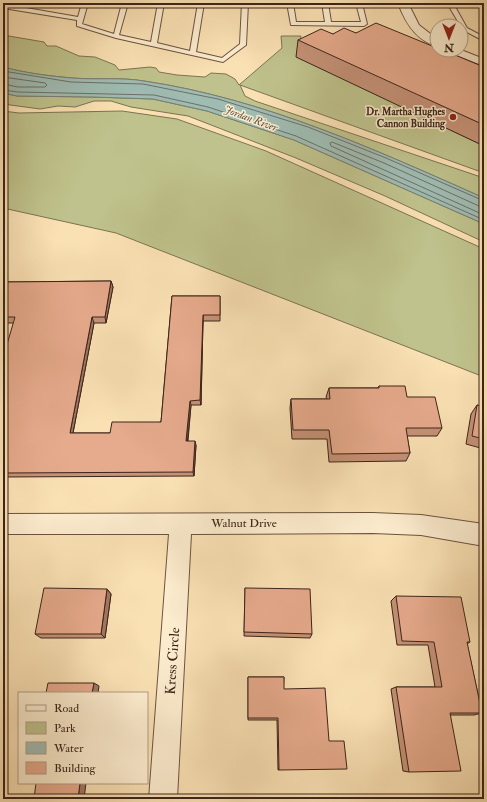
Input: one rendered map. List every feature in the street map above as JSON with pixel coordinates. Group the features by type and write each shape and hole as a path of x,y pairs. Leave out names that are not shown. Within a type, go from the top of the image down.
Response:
{"street":[{"path":"403,3 408,18 413,26 429,38"},
{"path":"469,57 484,63"},
{"name":"Walnut Drive","path":"3,524 373,523 421,525 484,535"},
{"name":"Kress Circle","path":"163,799 181,524"}],"lane":[{"path":"21,9 24,3"},
{"path":"79,22 85,3"},
{"path":"116,36 125,3"},
{"path":"154,44 161,3"},
{"path":"193,53 201,3"},
{"path":"3,6 79,22 116,36 223,60 243,44 245,3"},
{"path":"290,3 293,24 364,24 359,3"},
{"path":"325,3 328,24"},
{"path":"450,3 465,29 484,39"}],"green space":[{"path":"3,35 44,42 47,46 56,46 79,56 95,57 115,65 119,70 150,67 156,68 159,72 177,75 205,77 211,73 226,74 235,79 239,85 282,48 281,36 301,36 297,57 484,146 484,173 240,85 245,96 255,101 484,178 484,198 360,144 275,113 232,100 189,89 144,81 126,79 81,79 28,73 3,67"},
{"path":"3,93 17,96 153,99 207,111 294,140 484,224 484,242 385,196 296,158 188,116 131,107 111,101 94,101 75,107 58,106 40,109 3,104"},
{"path":"3,111 19,113 122,111 177,119 266,151 484,249 484,377 116,233 3,208"}],"water":[{"name":"Jordan River","path":"3,67 28,73 81,79 126,79 144,81 189,89 275,113 360,144 484,198 484,224 294,140 207,111 153,99 17,96 3,93"}],"building":[{"path":"376,23 429,45 429,58 462,58 484,67 484,125 298,40 321,29 333,34 344,28 356,33"},
{"path":"111,281 105,317 92,317 70,433 110,433 112,422 161,422 172,296 220,296 220,315 203,315 200,400 190,401 186,441 195,441 193,472 3,473 3,358 15,317 3,317 3,282"},
{"path":"379,386 405,386 407,397 435,397 442,428 406,428 410,453 332,454 329,430 293,430 291,399 330,399 329,388 379,388"},
{"path":"477,405 484,407 484,439 472,436"},
{"path":"44,588 107,589 101,634 35,634"},
{"path":"245,588 310,589 312,634 244,632"},
{"path":"396,596 461,597 470,642 467,642 482,713 450,713 461,771 409,772 396,687 442,687 434,642 402,641"},
{"path":"248,677 284,677 284,689 325,688 329,741 344,741 347,769 279,770 278,718 248,718"},
{"path":"48,683 94,683 92,692 46,692"},
{"path":"36,784 80,784 78,799 34,799"}],"place":[{"name":"Dr. Martha Hughes Cannon Building","path":"453,117"}]}
